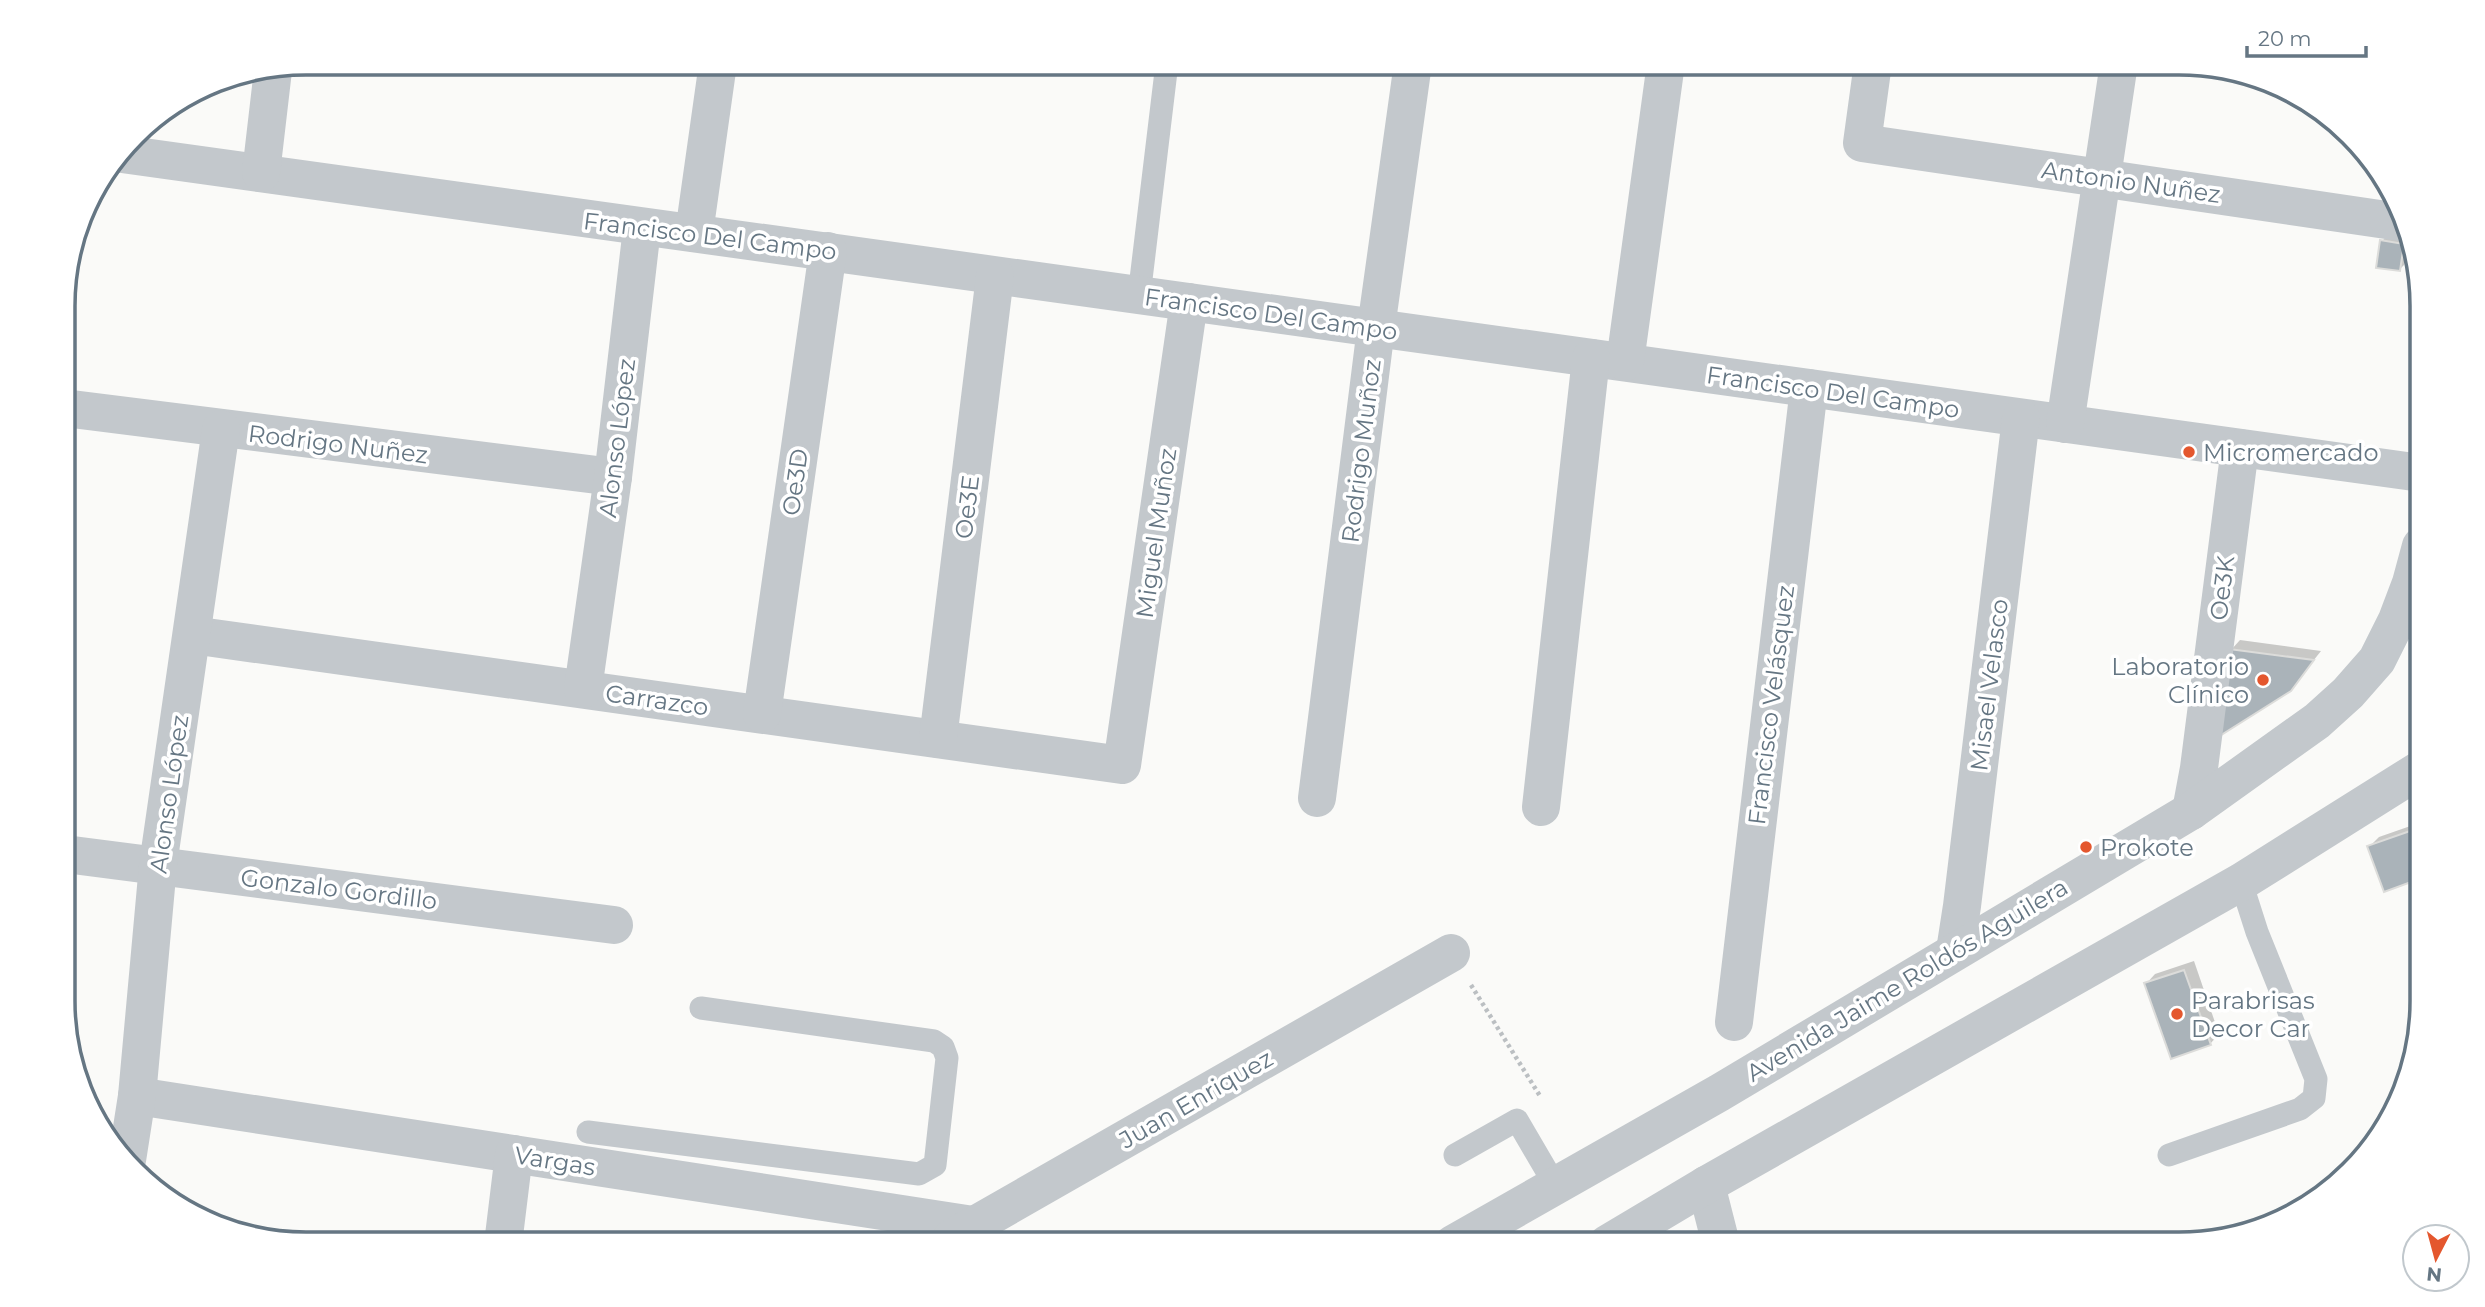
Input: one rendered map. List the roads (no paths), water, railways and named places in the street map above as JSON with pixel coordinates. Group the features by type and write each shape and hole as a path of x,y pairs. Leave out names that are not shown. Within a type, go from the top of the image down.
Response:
{"street":[{"path":"694,233 716,75"},
{"name":"Rodrigo Muñoz","path":"1317,798 1376,328 1411,75"},
{"path":"1541,807 1608,360 1664,75"},
{"name":"Antonio Nuñez","path":"1871,75 1862,143 2393,221"},
{"path":"2065,424 2117,75"},
{"path":"261,173 272,78"},
{"name":"Francisco Del Campo","path":"132,155 2410,471"},
{"name":"Alonso López","path":"583,689 613,477 642,228"},
{"name":"Oe3D","path":"761,714 828,251"},
{"name":"Oe3E","path":"938,739 995,276"},
{"name":"Miguel Muñoz","path":"1122,765 1189,302"},
{"name":"Francisco Velásquez","path":"1734,1022 1809,388"},
{"name":"Rodrigo Nuñez","path":"76,410 613,477"},
{"name":"Misael Velasco","path":"1955,951 2021,418"},
{"name":"Alonso López","path":"129,1148 137,1096 158,865 221,429"},
{"name":"Oe3K","path":"2191,811 2199,768 2240,448"},
{"name":"Avenida Jaime Roldós Aguilera","path":"1475,1231 1719,1093 2191,811 2318,721 2355,685 2377,660 2410,586"},
{"name":"Carrazco","path":"192,635 1122,765"},
{"path":"1628,1231 2241,882 2410,776"},
{"name":"Gonzalo Gordillo","path":"75,855 614,925"},
{"name":"Juan Enriquez","path":"962,1232 1451,953"},
{"name":"Vargas","path":"137,1096 973,1225"},
{"path":"504,1232 514,1154"},
{"path":"1706,1185 1718,1231"}],"lane":[{"path":"1139,296 1166,75"},
{"path":"2169,1155 2300,1109 2314,1098 2316,1079 2257,932 2241,882"},
{"path":"588,1132 919,1174 935,1166 947,1058 943,1047 934,1041 701,1008"},
{"path":"1455,1154 1517,1120 1555,1185"}],"place":[{"name":"Micromercado","path":"2189,452"},
{"name":"Laboratorio Clínico","path":"2263,680"},
{"name":"Prokote","path":"2086,847"},
{"name":"Parabrisas Decor Car","path":"2177,1014"}]}
